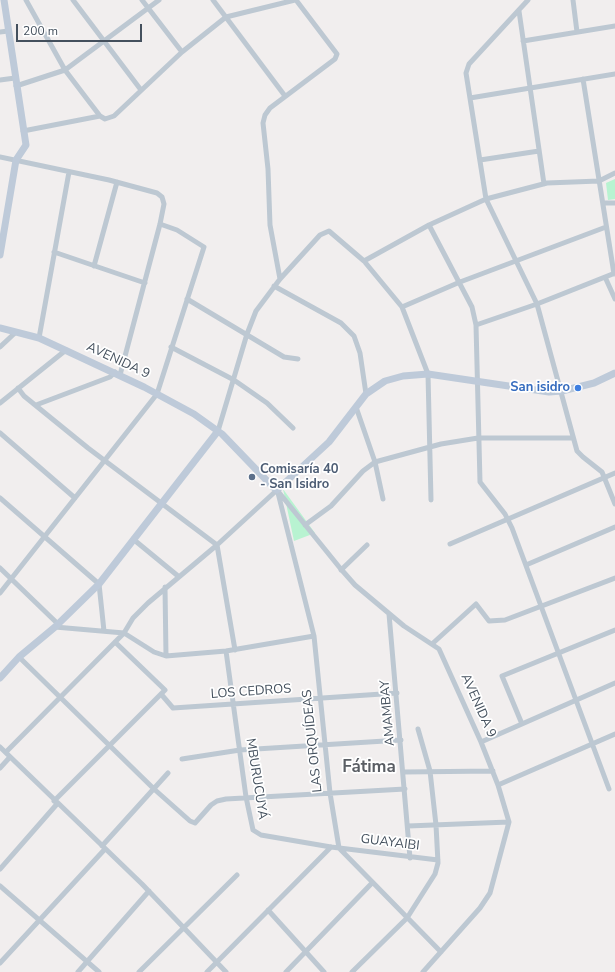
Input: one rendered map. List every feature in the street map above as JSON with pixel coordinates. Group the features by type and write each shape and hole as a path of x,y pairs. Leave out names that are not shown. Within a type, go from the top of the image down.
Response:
{"main road":[{"path":"0,255 16,160 26,145 4,0"},
{"name":"AVENIDA 9","path":"0,328 39,338 118,374 194,414 218,431 273,488 277,490"},
{"path":"277,490 321,451 366,394 378,384 394,378 428,374 549,392 562,391 614,376"},
{"path":"0,678 19,657 56,625 99,584 218,431"}],"street":[{"path":"26,0 65,70 100,116 106,119 114,116 182,52 226,18 296,0 336,52 337,57 285,96 265,114 263,123 268,169 270,225 280,279"},
{"path":"73,0 141,90"},
{"path":"142,0 182,52"},
{"path":"16,86 65,70 159,0"},
{"path":"213,0 285,96"},
{"path":"528,0 469,64 466,73 486,199 514,261 537,304 562,391 573,438 580,454 599,470 615,504"},
{"path":"573,0 577,32"},
{"path":"518,11 544,184"},
{"path":"523,41 615,26"},
{"path":"0,32 8,31"},
{"path":"470,98 615,74"},
{"path":"0,80 15,78"},
{"path":"476,325 537,304 614,273 583,79"},
{"path":"23,131 100,116"},
{"path":"480,160 539,151"},
{"path":"0,157 117,182 160,195 164,204 145,283 118,374 36,405"},
{"path":"39,338 69,172"},
{"path":"364,261 429,226 486,199 544,184 599,181 615,174"},
{"path":"94,266 117,182"},
{"path":"603,204 615,203"},
{"path":"0,593 157,394 204,247 176,230 160,224"},
{"path":"429,226 472,307 476,325 480,482 508,520 609,789"},
{"path":"402,307 460,282 606,227"},
{"path":"218,431 247,334 256,311 280,279 324,232 333,232 364,261 402,307 428,374 431,500"},
{"path":"54,252 145,283"},
{"path":"605,277 615,299"},
{"path":"274,286 341,322 354,336 360,352 366,394"},
{"path":"187,299 284,357 298,359"},
{"path":"0,347 16,332"},
{"path":"171,347 234,380 267,403 293,428"},
{"path":"0,403 66,350"},
{"path":"18,388 24,396 216,545 235,650"},
{"path":"356,407 375,462 383,499"},
{"path":"0,433 75,498"},
{"path":"305,525 331,506 363,471 375,462 430,447 478,438 573,438"},
{"path":"450,544 615,473"},
{"path":"6,752 124,633 133,618 178,576 216,545 277,490"},
{"name":"AVENIDA 9","path":"277,490 341,570 355,585 404,626 438,649 493,770 509,822"},
{"name":"LAS ORQUÍDEAS","path":"277,490 314,636 324,744 339,848"},
{"path":"0,498 99,584 104,631"},
{"path":"526,565 615,528"},
{"path":"133,539 178,576"},
{"path":"341,570 367,545"},
{"path":"0,568 12,578 56,625 124,633 154,652 166,656 235,650 314,636"},
{"path":"432,644 476,604 489,621 505,620 615,578"},
{"path":"166,587 166,656"},
{"name":"AMAMBAY","path":"389,614 404,772 410,858"},
{"path":"522,724 502,676 615,630"},
{"path":"0,869 56,803 110,745 165,690 115,642"},
{"name":"MBURUCUYÁ","path":"226,651 246,797 252,826 257,833 331,847"},
{"path":"19,657 154,789 190,821 195,823 217,801 246,797 405,789"},
{"path":"481,742 615,683"},
{"name":"LOS CEDROS","path":"161,694 172,708 397,694"},
{"path":"352,972 407,918 435,874 438,860 430,771 418,729"},
{"path":"498,785 615,734"},
{"path":"182,759 240,750 401,740"},
{"path":"0,747 149,892 226,972"},
{"path":"0,768 10,757"},
{"path":"404,772 493,770"},
{"path":"0,963 168,773"},
{"path":"408,826 509,822 490,893 480,908 423,972"},
{"path":"207,972 331,847"},
{"name":"GUAYAIBI","path":"331,847 410,858 438,860"},
{"path":"339,848 441,952"},
{"path":"139,972 237,875"},
{"path":"286,972 372,883"},
{"path":"0,886 99,972"},
{"path":"78,972 149,892"},
{"path":"268,910 324,972"}],"green space":[{"path":"615,179 615,199 608,200 606,183"},
{"path":"283,489 315,533 294,541"}],"place":[{"name":"San isidro","path":"578,388"},
{"name":"Comisaría 40 - San Isidro","path":"252,477"}],"district":[{"name":"Fátima","path":"369,768"}]}
